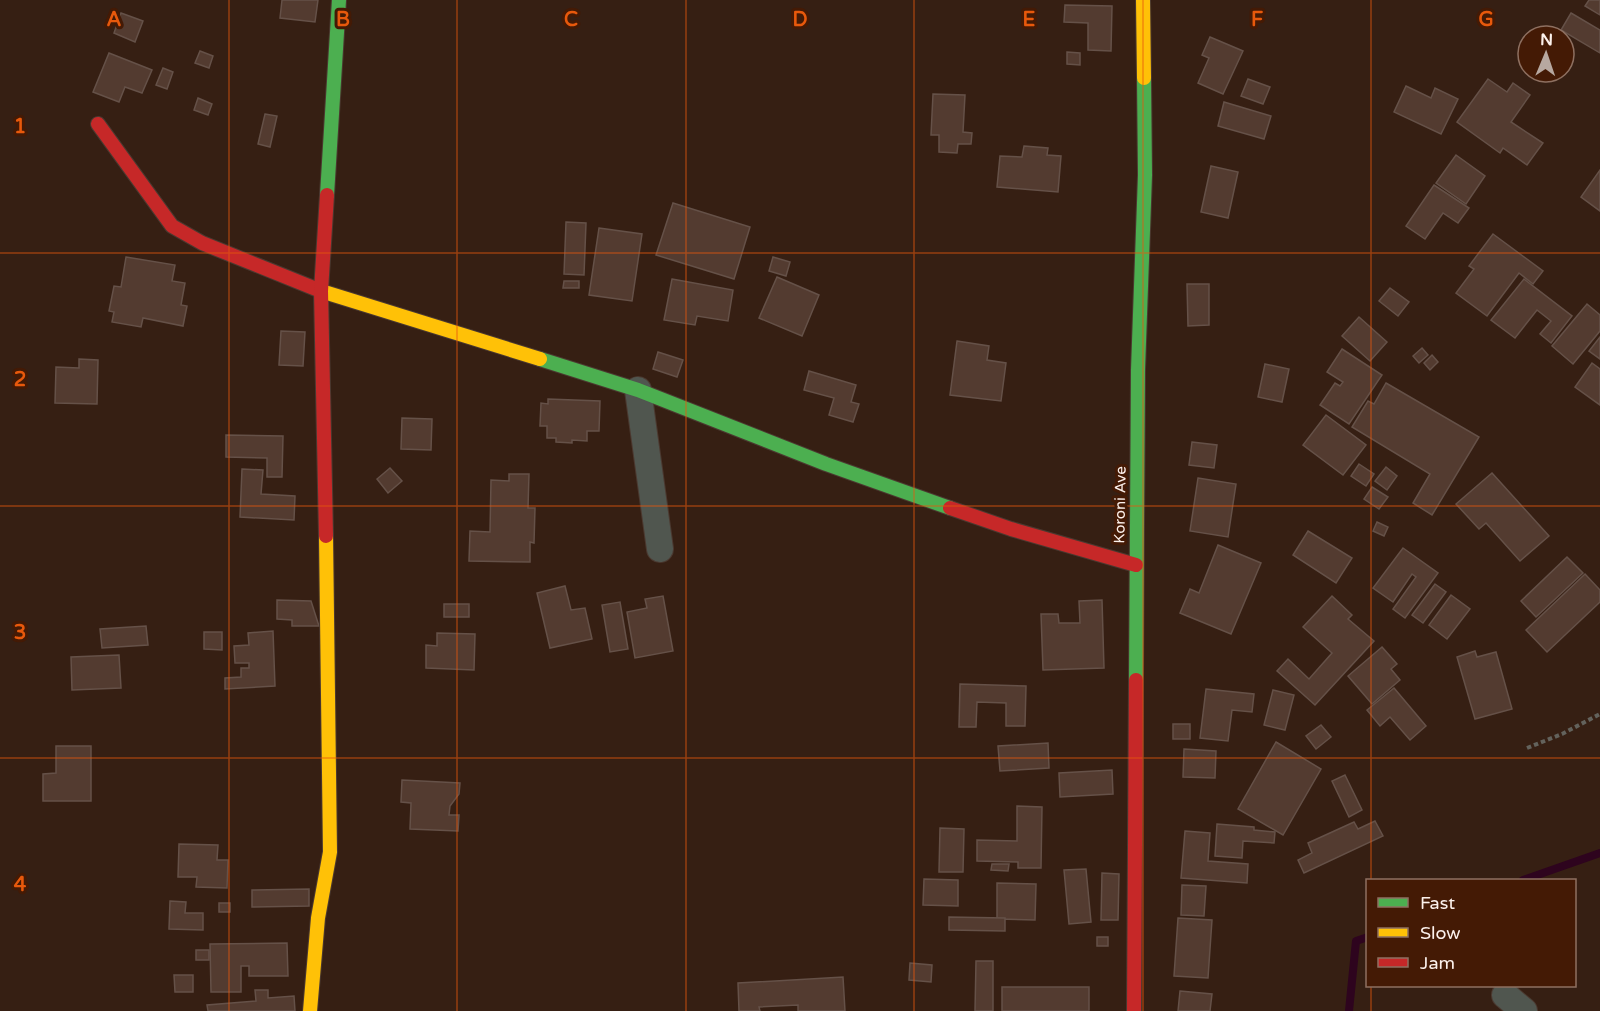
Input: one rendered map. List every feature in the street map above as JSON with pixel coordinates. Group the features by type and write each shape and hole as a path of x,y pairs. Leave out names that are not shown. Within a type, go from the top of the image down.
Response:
{"street":[{"path":"310,1011 318,918 330,852 321,291 339,0"},
{"name":"Koroni Ave","path":"1134,1011 1138,370 1145,175 1143,0"},
{"path":"98,124 172,226 202,243 321,291 638,390 848,472 1011,529 1136,565"},
{"path":"638,390 660,549"}],"path":[{"path":"1527,748 1562,734 1600,714"}],"building":[{"path":"282,0 318,0 315,22 280,18"},
{"path":"1589,0 1600,0 1600,15 1585,6"},
{"path":"1065,5 1112,6 1111,51 1088,50 1088,23 1064,22"},
{"path":"121,13 143,21 135,42 114,33"},
{"path":"1571,13 1600,30 1600,53 1576,39 1576,24 1565,24"},
{"path":"1210,37 1243,51 1223,94 1198,83 1209,58 1202,55"},
{"path":"200,51 213,56 209,68 195,63"},
{"path":"1067,52 1080,53 1080,65 1067,64"},
{"path":"109,53 152,70 142,93 125,87 119,102 93,92"},
{"path":"163,68 173,72 167,89 156,85"},
{"path":"1248,79 1270,87 1263,104 1241,96"},
{"path":"1488,79 1507,92 1513,83 1530,95 1511,122 1543,143 1527,165 1503,148 1500,153 1457,122"},
{"path":"1406,86 1431,98 1435,88 1458,99 1441,134 1394,112"},
{"path":"933,94 965,95 963,132 972,133 971,144 958,144 957,153 939,152 939,135 931,135"},
{"path":"198,98 212,104 208,115 194,110"},
{"path":"1224,102 1271,116 1264,139 1218,126"},
{"path":"265,114 277,116 270,147 258,144"},
{"path":"1024,146 1048,148 1047,155 1061,156 1058,192 997,187 1000,156 1022,157"},
{"path":"1456,155 1485,176 1466,204 1436,183"},
{"path":"1211,166 1238,172 1228,218 1201,212"},
{"path":"1600,170 1600,211 1581,197"},
{"path":"1434,185 1469,208 1458,223 1443,213 1425,239 1406,226"},
{"path":"673,203 750,227 734,279 656,255"},
{"path":"566,222 586,223 584,275 564,274"},
{"path":"599,228 642,234 632,301 589,295"},
{"path":"1493,234 1543,271 1533,284 1519,273 1487,316 1456,293 1474,269 1469,266"},
{"path":"126,257 175,265 172,281 185,283 181,305 187,306 183,326 143,318 141,327 112,322 114,312 109,311 114,286 121,287"},
{"path":"773,257 790,262 786,276 769,271"},
{"path":"777,277 819,295 802,336 759,318"},
{"path":"672,279 733,290 728,321 697,316 695,325 664,320"},
{"path":"1524,279 1572,316 1551,343 1540,334 1551,321 1537,310 1515,338 1491,320"},
{"path":"564,281 579,281 579,288 563,288"},
{"path":"1187,284 1209,284 1209,325 1188,326"},
{"path":"1390,288 1409,302 1398,316 1379,301"},
{"path":"1587,304 1600,315 1600,331 1573,364 1552,346"},
{"path":"1359,317 1387,342 1370,361 1342,336"},
{"path":"281,331 305,332 303,366 279,365"},
{"path":"1600,337 1600,359 1589,351"},
{"path":"957,341 989,346 987,360 1006,363 1001,401 950,395"},
{"path":"1422,348 1428,355 1419,363 1413,356"},
{"path":"1342,349 1382,375 1349,424 1320,405 1335,383 1340,386 1343,382 1327,372"},
{"path":"658,352 683,360 677,377 653,369"},
{"path":"1432,355 1438,362 1430,370 1424,363"},
{"path":"79,359 98,360 97,404 55,403 56,367 79,368"},
{"path":"1592,363 1600,369 1600,405 1575,387"},
{"path":"1265,364 1289,369 1282,402 1258,397"},
{"path":"809,371 856,385 851,402 859,404 853,422 829,415 834,398 804,390"},
{"path":"1386,383 1479,437 1432,515 1413,503 1430,474 1352,427 1368,401 1374,404"},
{"path":"548,399 600,401 599,431 587,431 587,441 556,442 556,438 547,438 547,426 540,426 541,403 548,404"},
{"path":"1326,415 1366,445 1343,475 1303,445"},
{"path":"402,418 432,419 431,450 401,449"},
{"path":"226,435 283,436 282,477 267,477 267,458 226,457"},
{"path":"1192,442 1217,445 1214,468 1189,465"},
{"path":"1359,464 1374,474 1366,486 1351,476"},
{"path":"1386,467 1397,476 1387,490 1375,481"},
{"path":"390,468 402,481 388,493 377,479"},
{"path":"242,469 263,470 261,494 295,496 294,520 240,517"},
{"path":"1492,473 1549,536 1520,561 1486,523 1479,529 1456,504"},
{"path":"509,474 529,474 528,508 535,508 534,543 530,542 530,562 469,561 470,531 490,532 491,480 509,481"},
{"path":"1198,478 1236,484 1228,537 1190,531"},
{"path":"1372,487 1388,497 1379,509 1364,499"},
{"path":"1377,522 1388,527 1384,536 1373,531"},
{"path":"1308,531 1352,558 1336,583 1293,555"},
{"path":"1218,545 1261,563 1231,634 1180,613 1190,589 1199,593"},
{"path":"1403,548 1438,573 1405,618 1393,609 1416,577 1412,574 1393,602 1373,588"},
{"path":"1567,557 1583,573 1536,617 1521,601"},
{"path":"1585,574 1600,590 1600,602 1547,652 1526,630"},
{"path":"1435,584 1446,592 1423,623 1412,615"},
{"path":"565,586 571,610 585,608 592,639 550,648 537,593"},
{"path":"1451,595 1470,609 1447,639 1429,625"},
{"path":"663,596 673,651 635,658 627,612 647,608 645,599"},
{"path":"1332,596 1352,615 1348,619 1374,641 1315,705 1277,671 1288,659 1309,679 1332,653 1303,627"},
{"path":"277,600 311,601 319,626 292,626 292,620 277,619"},
{"path":"1102,600 1104,668 1043,670 1041,614 1058,614 1059,623 1080,623 1079,601"},
{"path":"620,602 628,649 610,652 602,605"},
{"path":"444,604 469,604 469,617 444,617"},
{"path":"146,626 148,645 102,648 100,629"},
{"path":"273,631 275,686 225,689 225,678 241,677 241,668 249,668 249,663 235,663 234,646 249,645 248,633"},
{"path":"204,632 222,632 222,650 204,649"},
{"path":"437,633 475,634 474,670 426,668 426,645 437,646"},
{"path":"1382,647 1397,664 1391,669 1400,680 1372,704 1348,676"},
{"path":"1475,651 1477,657 1496,652 1512,709 1475,719 1457,657"},
{"path":"119,655 121,688 72,690 71,657"},
{"path":"960,684 1026,686 1025,726 1006,726 1006,703 977,702 976,727 959,727"},
{"path":"1394,688 1426,726 1410,740 1390,717 1380,726 1367,710"},
{"path":"1206,689 1254,694 1252,712 1232,710 1228,741 1200,738"},
{"path":"1273,690 1294,695 1285,730 1264,725"},
{"path":"1173,724 1190,724 1190,739 1173,739"},
{"path":"1321,725 1331,737 1316,749 1306,736"},
{"path":"1276,742 1321,769 1283,835 1238,809"},
{"path":"1048,743 1049,768 1000,771 998,746"},
{"path":"56,746 91,746 91,801 43,801 43,774 56,773"},
{"path":"1184,749 1216,751 1215,778 1183,777"},
{"path":"1112,770 1113,794 1060,797 1059,773"},
{"path":"1345,775 1362,810 1349,817 1332,781"},
{"path":"402,780 460,783 459,794 450,806 449,815 459,815 458,831 410,829 411,803 401,802"},
{"path":"1017,806 1042,807 1041,868 1018,868 1018,862 977,861 977,840 1017,841"},
{"path":"1375,821 1383,836 1304,873 1298,860 1312,853 1308,843 1354,822 1358,829"},
{"path":"1217,824 1254,827 1254,830 1275,832 1274,843 1243,841 1242,858 1215,856"},
{"path":"940,828 964,829 963,872 939,872"},
{"path":"1185,831 1210,833 1208,861 1248,864 1247,883 1181,878"},
{"path":"179,844 218,845 217,860 228,860 227,888 196,887 197,877 178,877"},
{"path":"992,864 1009,864 1008,871 991,870"},
{"path":"1086,869 1091,922 1069,924 1064,870"},
{"path":"1102,873 1119,874 1118,920 1101,920"},
{"path":"924,879 958,880 958,906 923,905"},
{"path":"997,883 1036,884 1035,920 997,919"},
{"path":"1182,885 1206,886 1204,916 1181,915"},
{"path":"309,889 309,906 252,907 252,890"},
{"path":"170,901 186,902 185,913 203,913 203,930 169,929"},
{"path":"219,903 230,903 230,912 219,912"},
{"path":"949,917 1005,918 1005,931 949,930"},
{"path":"1178,918 1212,920 1208,978 1174,976"},
{"path":"1097,937 1108,937 1108,946 1097,946"},
{"path":"287,943 288,976 249,976 249,966 241,966 241,992 211,992 210,944"},
{"path":"196,950 209,950 209,960 196,960"},
{"path":"976,961 993,961 993,1011 975,1011"},
{"path":"910,963 932,965 931,982 909,980"},
{"path":"174,975 193,975 193,992 175,992"},
{"path":"843,977 845,1011 798,1011 798,1005 759,1007 760,1011 739,1011 738,983"},
{"path":"1002,987 1089,987 1089,1011 1002,1011"},
{"path":"255,990 268,990 268,998 294,996 295,1011 208,1011 207,1005 256,1001"},
{"path":"1180,991 1212,994 1210,1011 1178,1011"}],"waterway":[{"path":"1526,879 1600,853"},
{"path":"1349,1011 1356,941 1366,938"}],"traffic: fast":[{"path":"327,195 339,0"},
{"path":"1136,680 1138,370 1145,175 1144,78"},
{"path":"540,359 638,390 826,464 950,508"}],"traffic: slow":[{"path":"1143,0 1144,78"},
{"path":"321,291 540,359"},
{"path":"310,1011 318,918 330,852 326,536"}],"traffic: jam":[{"path":"98,124 172,226 202,243 321,291"},
{"path":"326,536 321,291 327,195"},
{"path":"950,508 1011,529 1136,565"},
{"path":"1134,1011 1136,680"}]}
